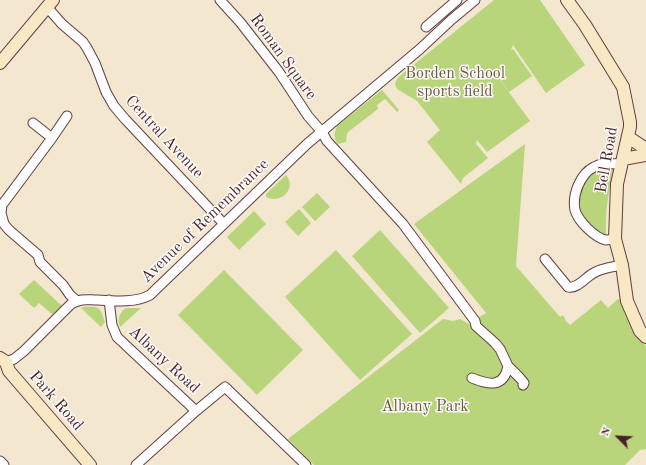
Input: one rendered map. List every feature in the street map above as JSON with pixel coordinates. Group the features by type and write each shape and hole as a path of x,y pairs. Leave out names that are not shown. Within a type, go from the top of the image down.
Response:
{"street":[{"name":"Roman Square","path":"220,0 240,22 274,66 308,116 322,132"},
{"path":"426,27 457,0"},
{"name":"Avenue of Remembrance","path":"77,301 84,299 138,300 150,296 307,144 420,49 475,0"},
{"name":"Bell Road","path":"567,0 585,25 623,86 630,122 617,184 615,239 622,265 627,301 640,331 646,337"},
{"path":"0,63 50,4"},
{"name":"Central Avenue","path":"50,4 62,24 83,42 87,48 95,63 106,92 114,106 224,224"},
{"path":"3,360 14,359 71,304 77,301 70,295 63,284 40,262 38,255 9,230 1,219 2,204 67,116"},
{"path":"33,123 52,138"},
{"path":"322,132 327,141 403,224 475,321 476,326 500,349 508,366 524,383 523,385"},
{"path":"628,137 646,149"},
{"path":"615,239 606,240 600,238 583,224 575,210 576,190 583,177 594,167 646,155"},
{"path":"545,258 568,287 573,288 596,272 622,265"},
{"name":"Albany Road","path":"109,300 112,325 116,337 196,411 225,387 305,465"},
{"name":"Park Road","path":"3,360 9,371 90,465"},
{"path":"472,378 490,383 501,381 506,374 508,366"},
{"path":"136,465 196,411"},
{"path":"0,461 4,465"}],"green space":[{"name":"Borden School sports field","path":"494,0 540,0 585,65 546,93 513,45 511,50 513,49 532,76 509,92 500,80 530,121 487,152 477,140 476,144 488,158 463,178 461,184 427,142 440,130 417,101 397,89 395,84 401,75"},
{"path":"382,90 399,110 397,112 385,99 377,105 378,109 348,132 346,142 338,144 335,139 335,134 338,125"},
{"name":"Albany Park","path":"525,144 516,266 560,317 563,315 570,325 601,300 608,308 618,299 622,300 641,341 646,346 646,449 640,450 625,465 314,465 288,439 443,319 453,321 460,319 469,324 486,313 414,224"},
{"path":"614,166 610,183 606,217 606,234 601,234 587,224 580,212 577,199 582,181 597,168"},
{"path":"286,175 290,185 286,194 277,199 266,197 266,194"},
{"path":"317,193 330,207 315,221 302,207"},
{"path":"299,209 311,223 298,236 285,222"},
{"path":"254,211 266,224 239,250 227,237"},
{"path":"380,230 449,308 420,333 352,256"},
{"path":"336,250 412,334 360,380 285,297"},
{"path":"224,270 303,350 257,395 178,315"},
{"path":"34,280 62,306 54,316 39,303 34,308 19,294"},
{"path":"96,307 100,310 105,322 101,327 81,308"},
{"path":"126,308 141,308 120,327 119,316"}]}
